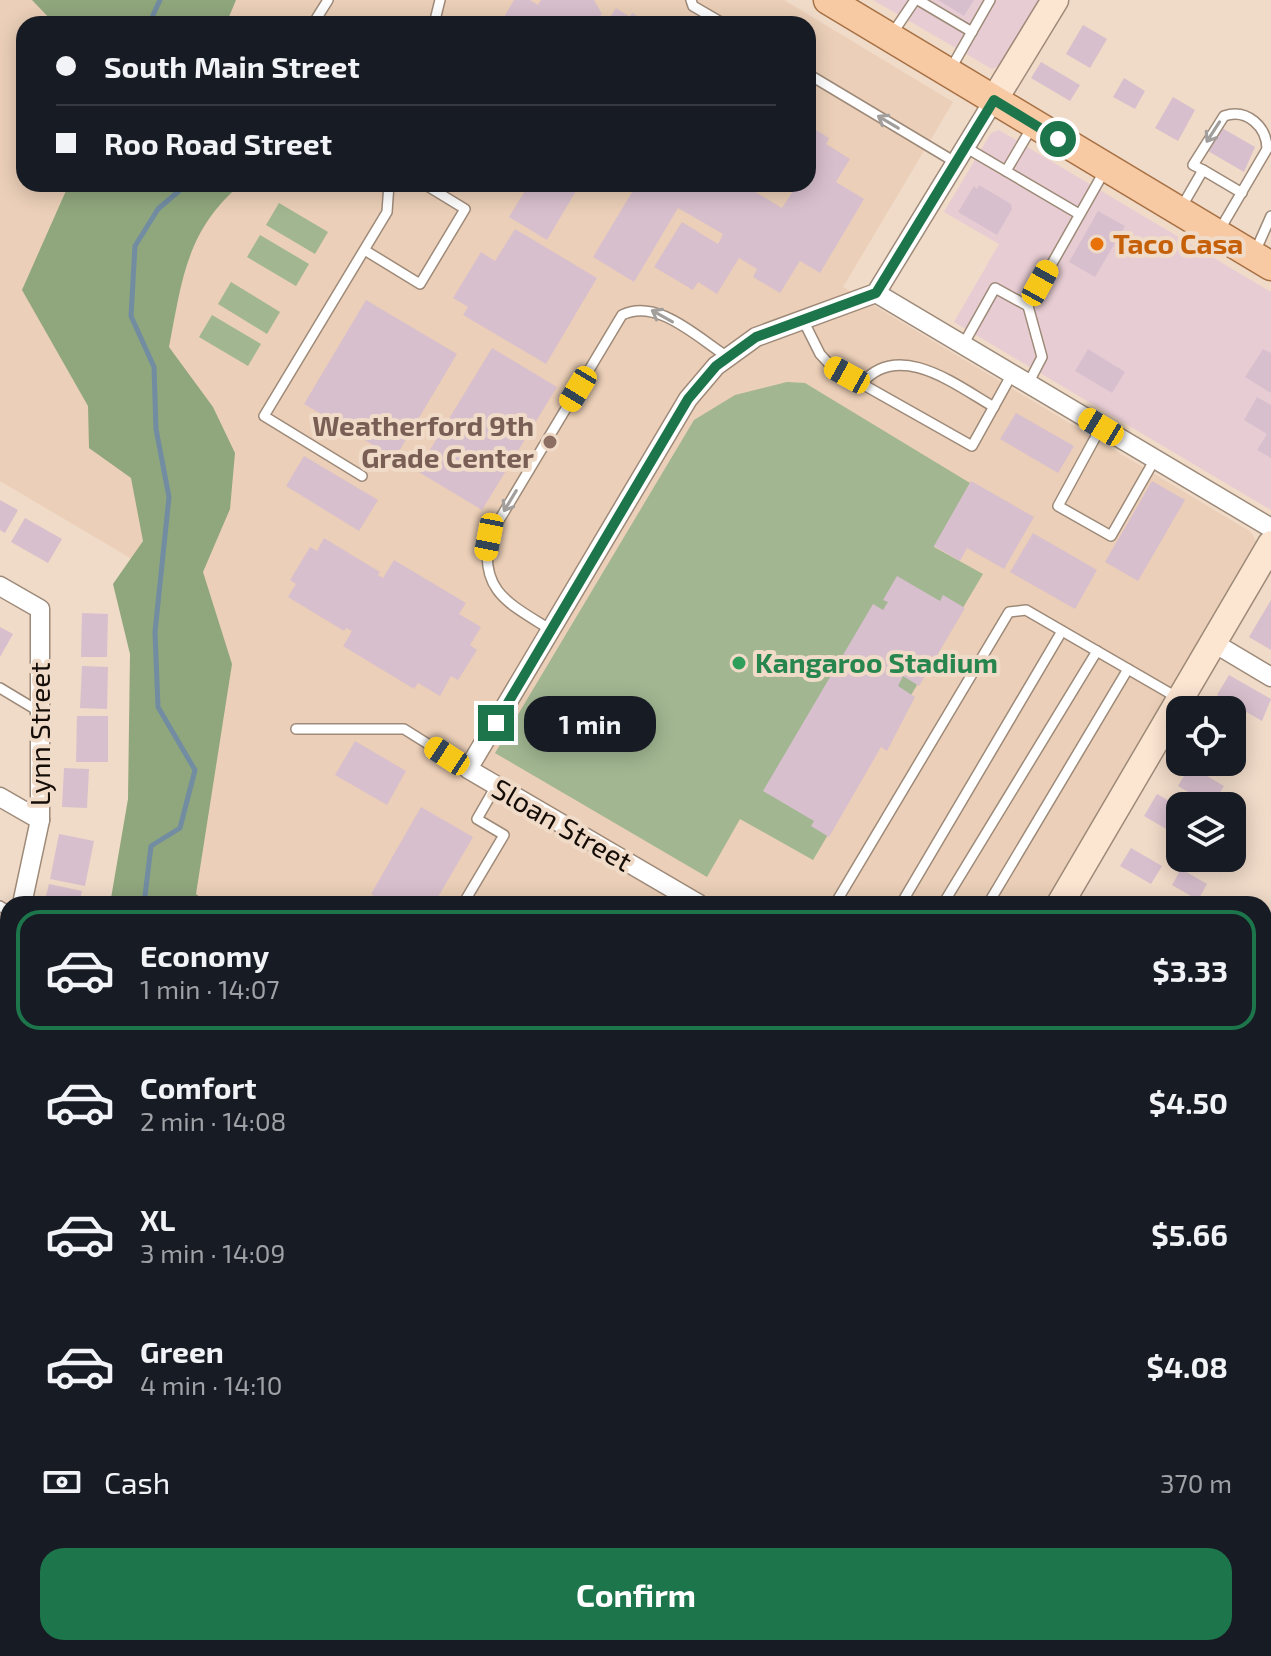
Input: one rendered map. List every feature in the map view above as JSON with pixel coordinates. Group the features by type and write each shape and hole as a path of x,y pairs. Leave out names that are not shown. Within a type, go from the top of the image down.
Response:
{"main road":[{"path":"843,4 889,37 1262,260"}],"street":[{"path":"468,769 688,399 728,357 756,337 876,293 1055,0"},
{"path":"876,293 1271,528"},
{"path":"1182,696 1271,544"},
{"name":"Lynn Street","path":"0,586 40,609 40,820 24,896"},
{"path":"1214,643 1271,677"},
{"path":"1065,896 1166,724"},
{"name":"Sloan Street","path":"468,769 685,896"},
{"path":"0,797 40,820"}],"lane":[{"path":"691,0 693,6 710,16"},
{"path":"889,37 916,0 972,32"},
{"path":"948,72 990,0"},
{"path":"816,78 960,154 1006,171 1079,214"},
{"path":"1218,234 1242,193 1267,149 1263,132 1250,117 1233,113 1218,123 1193,165 1242,193"},
{"path":"1006,171 1034,124"},
{"path":"803,320 820,354 832,367 972,446 994,407 1042,357 1028,306 1106,168"},
{"path":"1179,211 1203,170"},
{"path":"362,476 264,416 366,251 387,212 388,192"},
{"path":"366,251 420,284 465,209 437,192"},
{"path":"1262,260 1271,216"},
{"path":"963,345 995,288 1028,306"},
{"path":"551,630 504,600 494,587 485,554 489,537 622,315 635,309 654,310 728,357"},
{"path":"862,383 881,366 904,365 950,381 994,407"},
{"path":"1101,427 1058,506 1111,536 1155,459"},
{"path":"840,896 1009,612 1026,610 1173,696"},
{"path":"906,896 1062,631"},
{"path":"948,896 1097,651"},
{"path":"993,896 1128,669"},
{"path":"0,688 40,712"},
{"path":"296,729 404,729 468,769"},
{"path":"468,896 504,835 477,819 496,786"}],"shaded area":[{"name":"Weatherford 9th Grade Center","path":"0,0 784,0 811,16 16,16 16,192 816,192 816,19 953,102 843,287 1251,532 1257,543 1169,696 1166,696 1166,701 1054,896 144,896 137,562 0,481"},
{"path":"873,0 1040,0 1002,64 992,69"},
{"path":"999,130 1271,292 1271,510 954,322 999,244 944,212 991,133"}],"green space":[{"path":"32,0 236,0 229,16 47,16"},
{"path":"65,192 233,192 208,220 189,258 169,347 213,407 235,453 230,509 203,572 232,664 196,894 198,896 111,896 128,799 130,654 113,584 143,541 131,478 89,448 88,406 22,290"},
{"path":"279,203 328,232 315,254 266,225"},
{"path":"260,235 309,264 296,286 247,257"},
{"path":"231,282 280,312 267,334 218,304"},
{"path":"212,315 261,344 248,366 199,337"},
{"name":"Kangaroo Stadium","path":"787,382 805,383 970,483 934,547 983,574 813,860 740,819 707,877 495,753 694,420 735,395"}],"building":[{"path":"514,0 530,0 538,5 541,0 594,0 602,14 600,16 505,16"},
{"path":"938,0 974,0 964,16"},
{"path":"616,8 628,16 611,16"},
{"path":"1083,25 1107,39 1090,68 1066,54"},
{"path":"1041,62 1080,85 1070,101 1031,78"},
{"path":"1124,78 1145,91 1135,109 1113,97"},
{"path":"1173,97 1195,110 1178,141 1155,128"},
{"path":"1222,128 1255,147 1244,172 1208,151"},
{"path":"816,130 829,138 826,144 850,159 836,182 864,199 820,273 800,261 780,293 753,277 757,269 739,258 717,294 698,282 693,290 654,267 682,222 718,244 723,234 678,208 634,282 593,257 632,192 755,192 782,208 792,192 816,192"},
{"path":"979,185 1011,204 1012,209 997,235 958,212 974,186 977,189"},
{"path":"524,192 575,192 547,240 509,217"},
{"name":"Taco Casa","path":"1098,211 1125,226 1095,277 1069,262"},
{"path":"515,229 597,278 546,364 463,315 468,307 453,298 481,252 495,261"},
{"path":"366,300 457,354 395,458 304,404"},
{"path":"492,348 557,387 482,510 417,471"},
{"path":"1088,349 1125,372 1112,393 1075,371"},
{"path":"1263,349 1271,353 1271,393 1245,377"},
{"path":"1257,397 1271,405 1271,458 1257,450 1267,434 1244,420"},
{"path":"1016,413 1074,446 1058,473 1000,439"},
{"path":"304,456 378,500 359,531 286,486"},
{"path":"971,481 1034,517 1004,569 967,548 960,561 934,546"},
{"path":"1152,481 1185,500 1138,581 1105,562"},
{"path":"0,500 18,510 5,533 0,530"},
{"path":"25,518 62,539 48,563 11,542"},
{"path":"1033,533 1097,570 1075,609 1010,572"},
{"path":"324,538 380,572 378,575 383,578 394,560 466,603 459,614 481,627 470,645 477,650 458,680 451,676 440,696 418,683 414,689 343,646 352,631 346,628 344,631 288,597 296,584 290,580 310,547 317,551"},
{"path":"897,576 940,601 943,595 965,608 919,686 903,676 898,686 915,697 887,751 881,747 829,837 811,826 814,821 763,791 873,604 883,610 888,602 883,600"},
{"path":"1271,600 1271,650 1249,637"},
{"path":"82,613 108,614 107,657 81,657"},
{"path":"0,627 13,634 0,657"},
{"path":"82,666 108,667 107,709 80,708"},
{"path":"1229,675 1271,699 1262,721 1246,712 1246,696 1217,695"},
{"path":"77,716 108,716 108,762 76,762"},
{"path":"355,741 406,771 387,805 335,775"},
{"path":"64,768 89,769 87,808 62,807"},
{"path":"1184,776 1207,776 1224,786 1220,792 1188,792 1178,786"},
{"path":"1157,794 1166,799 1166,829 1144,816"},
{"path":"421,807 473,837 439,896 371,894"},
{"path":"59,834 94,841 85,886 50,879"},
{"path":"1131,848 1162,866 1151,884 1120,866"},
{"path":"1179,872 1186,872 1207,884 1200,896 1191,896 1172,885"},
{"path":"49,884 82,891 81,896 46,896"}],"waterway":[{"path":"153,16 160,0"},
{"path":"145,896 151,846 180,828 195,770 158,707 155,632 169,497 156,429 154,367 131,316 135,246 158,209 178,192"}],"place":[{"name":"Taco Casa","path":"1097,244"},
{"name":"Weatherford 9th Grade Center","path":"550,442"},
{"name":"Kangaroo Stadium","path":"739,663"}],"route":[{"path":"496,723 688,399 716,366 756,337 876,293 994,100 1058,139"}]}
